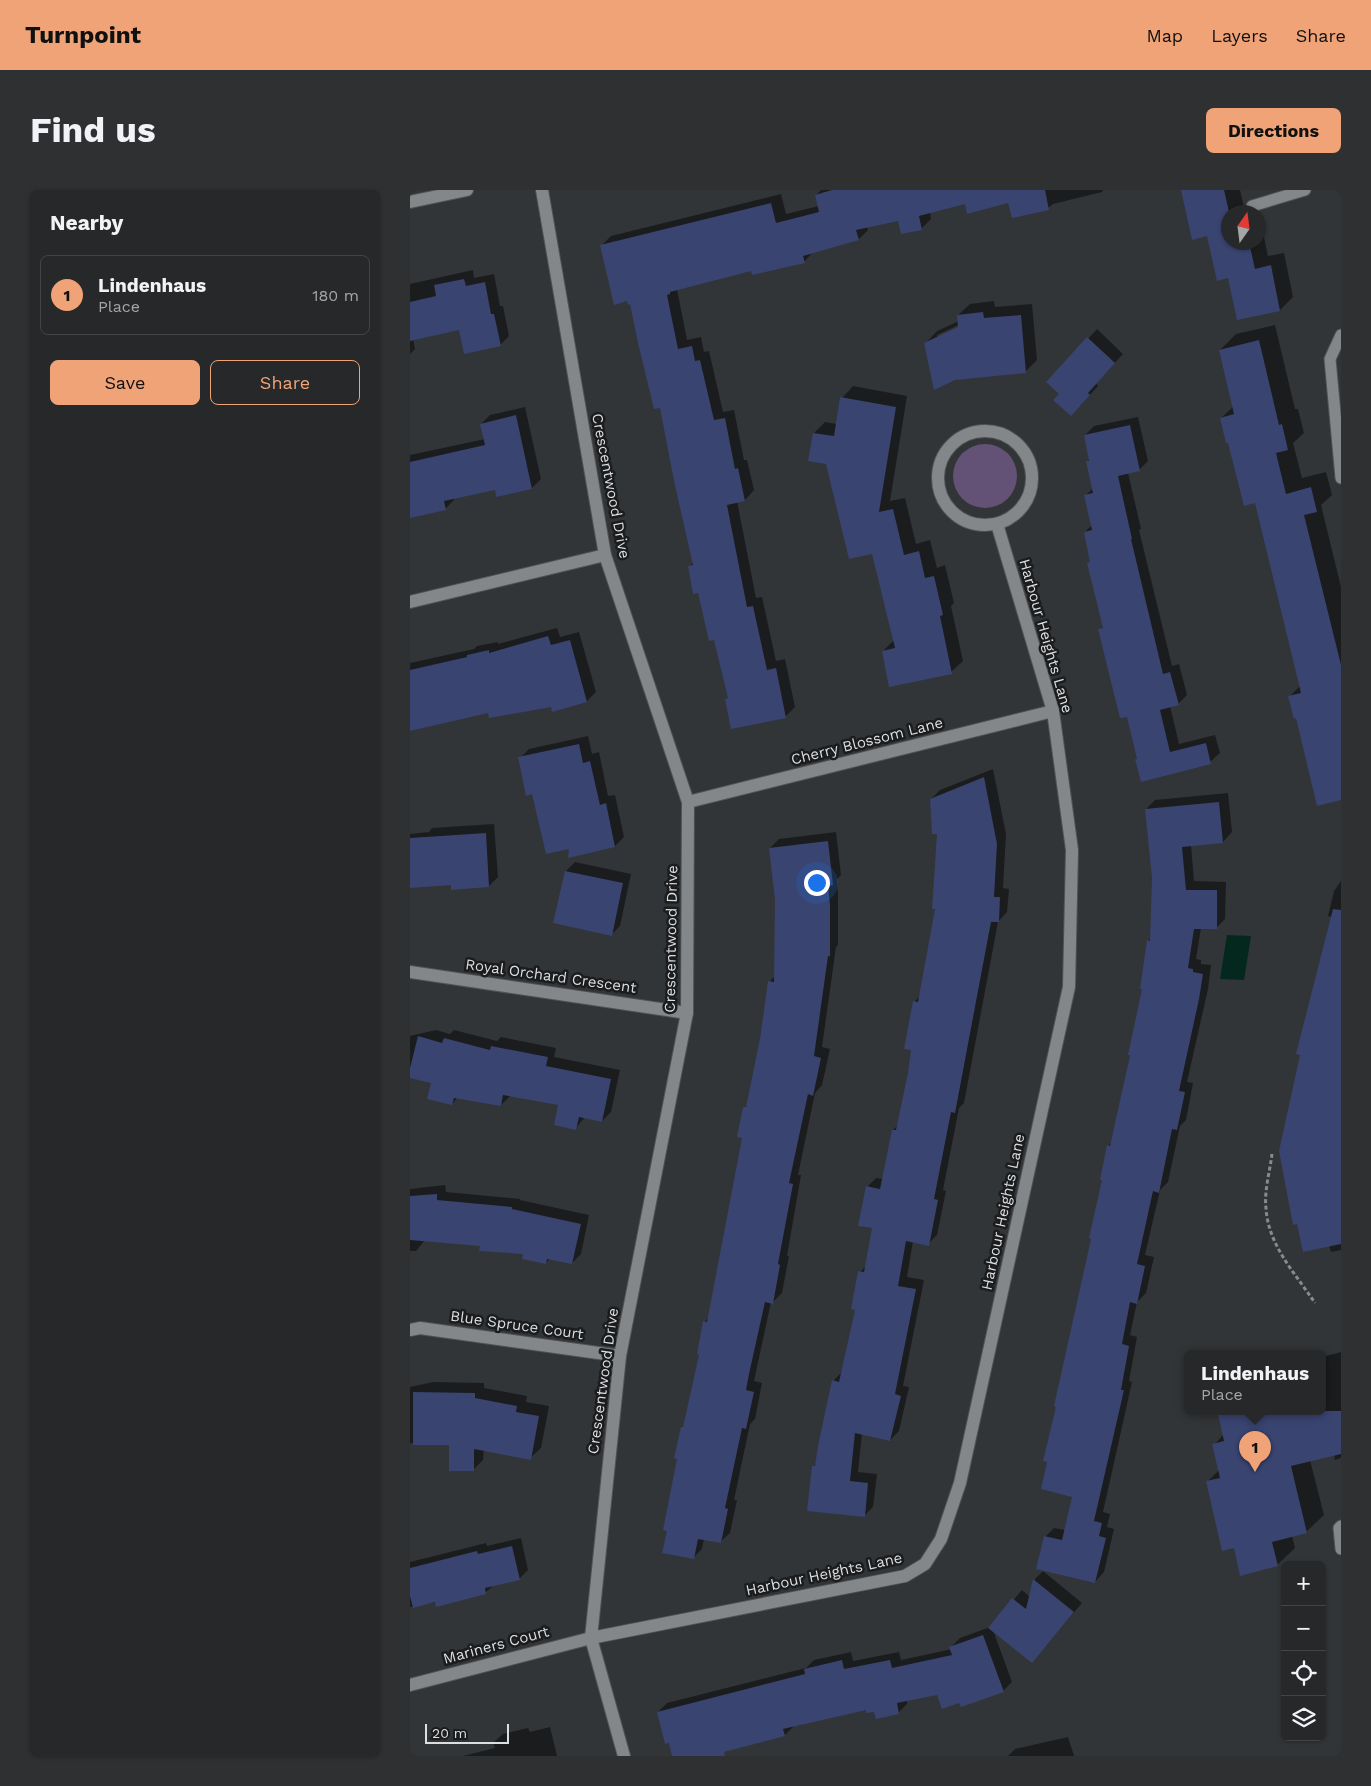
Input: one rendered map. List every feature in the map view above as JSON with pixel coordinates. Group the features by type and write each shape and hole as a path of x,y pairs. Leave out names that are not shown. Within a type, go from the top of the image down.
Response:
{"street":[{"path":"410,202 467,190"},
{"name":"Crescentwood Drive","path":"542,190 605,555 688,802 687,1012 620,1356 591,1638 624,1756"},
{"path":"993,430 1008,436 1021,446 1030,460 1033,476 1031,492 1023,506 1012,518 997,524 981,525 967,522 954,513 944,502 939,487 938,472 942,457 950,445 963,435 977,431 993,430"},
{"name":"Harbour Heights Lane","path":"591,1638 905,1576 925,1564 941,1539 960,1484 1069,987 1072,850 1053,711 997,524"},
{"path":"410,602 605,555"},
{"name":"Cherry Blossom Lane","path":"688,802 1053,711"},
{"name":"Royal Orchard Crescent","path":"410,972 687,1012"},
{"name":"Blue Spruce Court","path":"410,1330 420,1328 620,1356"},
{"name":"Mariners Court","path":"410,1685 591,1638"}],"lane":[{"path":"1255,205 1305,190"},
{"path":"1341,335 1330,359 1341,478"},
{"path":"1341,1526 1339,1528 1341,1549"}],"path":[{"path":"1272,1154 1265,1206 1268,1227 1276,1245 1315,1303"}],"shaded area":[{"path":"985,444 1003,450 1011,458 1017,476 1011,494 1003,502 985,508 967,502 959,494 953,476 959,458 967,450"},
{"path":"1227,935 1251,936 1244,980 1220,979"}],"building":[{"path":"832,190 1045,190 1049,210 1012,218 1008,203 967,214 965,204 919,216 922,230 901,234 898,221 856,230 859,240 803,256 805,263 752,275 751,271 670,292 667,295 678,349 692,346 695,361 700,360 714,420 725,418 735,469 738,468 745,501 727,505 747,607 753,606 767,670 776,668 786,718 731,729 725,699 728,698 714,640 709,641 698,593 693,594 688,566 693,565 660,408 654,409 630,304 628,305 627,301 614,305 600,245 771,203 776,223 819,212 815,195"},
{"path":"1181,190 1224,190 1227,205 1221,205 1221,250 1251,250 1255,269 1271,265 1280,311 1237,320 1228,278 1217,281 1207,236 1192,240"},
{"path":"464,279 466,286 485,282 491,314 494,314 501,346 464,354 459,330 410,341 410,302 436,296 434,285"},
{"path":"983,312 984,318 1021,315 1026,373 955,380 934,390 924,343 958,327 957,315"},
{"path":"1087,337 1115,363 1088,393 1090,395 1071,416 1053,400 1059,394 1046,382"},
{"path":"1259,340 1279,425 1282,424 1288,450 1276,453 1286,494 1311,487 1317,512 1304,515 1341,665 1341,800 1317,806 1296,718 1294,719 1288,696 1301,693 1255,503 1244,506 1220,418 1234,414 1219,350"},
{"path":"840,397 896,407 879,512 893,509 904,555 919,551 925,578 934,576 943,615 940,616 952,674 889,687 882,651 895,648 872,554 849,559 826,464 808,461 813,433 834,436"},
{"path":"516,415 532,489 496,497 495,490 444,501 446,510 410,518 410,462 485,445 480,424"},
{"path":"1130,425 1140,471 1118,476 1163,674 1170,672 1179,705 1160,710 1170,752 1206,743 1211,764 1141,782 1127,717 1120,718 1098,629 1103,628 1087,563 1090,562 1084,532 1092,530 1084,495 1093,493 1086,461 1089,461 1084,435"},
{"path":"548,636 551,645 570,640 587,702 552,712 551,707 489,718 488,713 410,731 410,670 489,650 489,653"},
{"path":"579,744 583,763 590,761 600,805 606,803 615,847 568,858 569,849 546,854 532,794 526,796 518,757"},
{"path":"984,777 997,844 994,897 1000,897 999,922 991,922 955,1113 951,1112 934,1199 938,1200 929,1246 906,1241 898,1286 916,1289 895,1394 901,1396 890,1441 855,1433 850,1481 868,1483 865,1517 807,1511 812,1466 815,1466 832,1380 839,1382 855,1310 851,1309 858,1271 864,1272 872,1228 858,1226 866,1186 880,1189 892,1130 896,1130 908,1073 911,1050 904,1049 913,1001 918,1002 935,909 932,909 937,834 932,834 930,799"},
{"path":"1219,802 1223,843 1182,847 1186,890 1217,890 1217,929 1194,929 1188,968 1193,969 1193,972 1203,974 1179,1091 1185,1092 1177,1130 1172,1129 1159,1193 1153,1191 1137,1264 1145,1266 1137,1304 1130,1302 1122,1344 1129,1346 1121,1390 1124,1390 1094,1521 1102,1523 1099,1536 1106,1538 1095,1583 1036,1569 1044,1536 1062,1540 1072,1497 1041,1489 1047,1462 1043,1461 1091,1239 1089,1238 1102,1180 1100,1180 1107,1145 1110,1146 1130,1055 1128,1055 1142,989 1140,989 1147,940 1150,941 1152,878 1145,809"},
{"path":"486,833 489,887 451,890 451,885 410,888 410,838"},
{"path":"828,841 833,885 828,886 830,956 828,956 814,1056 821,1058 813,1096 808,1094 789,1183 793,1184 778,1264 780,1265 773,1304 765,1302 749,1374 746,1390 754,1392 746,1429 742,1428 725,1508 728,1509 721,1543 698,1539 694,1559 662,1553 667,1531 663,1530 677,1459 674,1458 699,1355 697,1354 703,1321 707,1322 742,1138 737,1137 743,1107 746,1107 760,1039 768,981 774,982 775,900 769,848"},
{"path":"565,871 623,883 612,936 553,923"},
{"path":"1333,909 1341,910 1341,1244 1303,1252 1297,1224 1293,1225 1279,1151 1300,1055 1296,1054"},
{"path":"418,1036 442,1043 444,1038 490,1050 491,1046 548,1057 546,1066 611,1079 602,1122 579,1117 576,1130 554,1125 558,1105 503,1095 501,1106 454,1098 452,1105 427,1099 431,1083 410,1078 410,1068"},
{"path":"437,1194 437,1200 512,1207 512,1209 581,1224 572,1264 547,1259 546,1264 522,1259 523,1254 479,1251 480,1246 410,1240 410,1196"},
{"path":"413,1392 475,1393 475,1398 517,1406 516,1412 539,1416 531,1460 474,1449 474,1471 449,1471 449,1445 413,1445"},
{"path":"1326,1411 1341,1411 1341,1454 1291,1466 1307,1533 1272,1542 1278,1566 1240,1576 1234,1548 1222,1551 1206,1481 1220,1478 1212,1444 1224,1441 1218,1415 1326,1415"},
{"path":"512,1546 520,1580 485,1588 486,1594 436,1607 435,1602 413,1608 410,1596 410,1568 477,1551 478,1554"},
{"path":"1033,1579 1074,1612 1032,1663 988,1628 1012,1598 1026,1609"},
{"path":"983,1635 1004,1692 961,1707 959,1703 942,1709 937,1695 897,1703 899,1714 876,1719 874,1712 866,1713 866,1710 783,1729 785,1736 724,1752 725,1756 672,1756 669,1743 665,1744 657,1712 805,1674 804,1669 842,1660 844,1669 890,1660 892,1668 952,1655 949,1647"}],"place":[{"name":"Lindenhaus","path":"1255,1472"}]}
